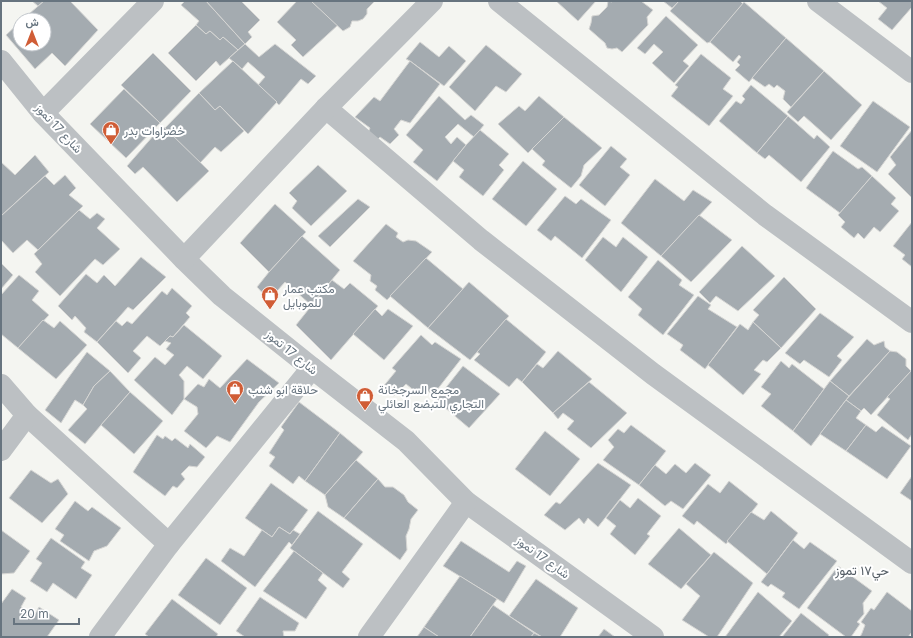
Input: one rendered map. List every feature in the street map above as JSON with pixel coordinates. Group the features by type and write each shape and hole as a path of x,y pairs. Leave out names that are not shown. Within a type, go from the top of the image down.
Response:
{"street":[{"path":"43,113 153,1"},
{"path":"184,259 326,108 432,1"},
{"path":"499,1 765,215 912,322"},
{"path":"818,1 912,72"},
{"name":"شارع 17 تموز","path":"1,61 43,113 184,259 222,296 406,441 466,502 653,637"},
{"path":"326,108 481,240 653,374 912,563"},
{"path":"100,637 169,544 312,368"},
{"path":"1,385 27,415 169,544"},
{"path":"1,450 27,415"},
{"path":"369,637 466,502"}],"building":[{"path":"32,1 44,1 38,6"},
{"path":"44,1 70,1 98,30 65,66 52,53 35,69 20,52 52,52 52,12 31,12"},
{"path":"185,1 206,1 245,44 238,50 223,37 220,40 210,31 206,34 196,25 199,21 181,5"},
{"path":"206,1 241,1 260,20 248,32 252,37 245,44"},
{"path":"297,1 311,1 338,25 303,57 291,45 296,40 277,22"},
{"path":"311,1 375,1 367,9 367,14 363,19 352,21 350,27 343,31"},
{"path":"556,1 596,1 578,21"},
{"path":"608,1 641,1 653,10 647,17 648,25 622,52 617,48 607,48 605,43 589,29 592,16 599,15 607,7"},
{"path":"663,1 679,1 672,8"},
{"path":"679,1 740,1 743,4 710,42 707,43 670,11"},
{"path":"878,1 912,1 912,7 892,30 878,19 887,8"},
{"path":"744,2 786,38 749,82 735,70 740,65 737,62 741,57 739,55 733,62 710,42"},
{"path":"666,16 698,45 683,61 689,66 674,83 652,63 663,52 654,44 645,54 637,48"},
{"path":"196,25 206,34 210,31 220,40 223,37 238,50 220,66 216,61 196,81 168,53"},
{"path":"12,29 12,42 6,35"},
{"path":"786,38 824,71 791,107 783,99 785,91 777,85 774,88 769,84 765,87 752,78"},
{"path":"420,42 439,57 449,46 466,61 444,86 406,59"},
{"path":"245,44 259,57 275,44 316,76 308,84 301,79 279,105 258,85 265,77 248,62 242,69 229,58"},
{"path":"486,45 522,74 506,92 496,86 475,111 449,87"},
{"path":"153,53 191,91 160,123 121,85"},
{"path":"701,54 731,78 723,89 733,96 709,126 671,96 678,87 675,85"},
{"path":"233,61 277,102 248,134 220,106 215,110 199,93"},
{"path":"410,61 440,84 410,123 401,120 394,129 399,135 390,144 380,137 377,140 368,133 370,128 355,117 374,97 380,101"},
{"path":"824,71 862,105 831,140 804,116 798,122 787,112"},
{"path":"751,85 788,116 757,153 719,121 736,101 741,104 745,99 742,96"},
{"path":"124,89 160,123 126,158 90,124"},
{"path":"199,93 215,110 220,106 244,131 221,152 215,147 200,163 165,128"},
{"path":"439,96 465,120 471,115 484,125 474,137 458,124 445,137 451,144 457,137 466,145 437,181 413,162 423,150 406,135"},
{"path":"539,96 564,117 528,153 498,124 519,106 525,111"},
{"path":"873,101 910,127 877,172 840,146"},
{"path":"788,116 814,139 817,135 830,147 801,182 769,155 765,159 757,153"},
{"path":"564,117 602,148 584,165 581,176 571,188 542,165 545,161 532,149"},
{"path":"161,127 165,128 209,171 177,202 143,167 135,174 127,166"},
{"path":"480,130 509,154 499,165 504,170 483,196 459,177 464,170 453,161"},
{"path":"912,130 912,198 888,174 896,165 890,157"},
{"path":"611,146 627,159 620,167 630,175 605,206 579,185"},
{"path":"833,151 858,169 862,167 872,176 840,213 806,188"},
{"path":"35,155 49,172 1,216 1,162 15,175"},
{"path":"523,161 557,189 526,226 492,199"},
{"path":"318,165 347,191 311,226 292,208 297,201 289,193"},
{"path":"65,175 76,188 69,195 83,206 38,250 27,240 13,253 1,240 1,216 45,176 54,185"},
{"path":"872,176 896,198 891,204 899,211 880,232 874,227 864,239 858,233 854,238 841,227 845,222 838,215"},
{"path":"655,179 684,201 693,190 712,202 661,256 621,223"},
{"path":"565,196 576,204 581,199 611,220 582,258 555,236 551,241 537,230"},
{"path":"358,199 370,207 330,247 318,236"},
{"path":"275,204 306,232 269,272 240,243"},
{"path":"79,210 90,219 97,213 105,219 97,228 120,249 103,265 95,259 60,296 35,272 42,264 34,254"},
{"path":"699,215 732,240 691,282 661,256"},
{"path":"912,222 912,267 902,259 905,255 893,246"},
{"path":"386,224 398,233 396,237 403,242 408,240 416,241 432,252 387,300 375,290 377,286 370,281 371,275 353,261"},
{"path":"302,236 340,270 311,305 285,282 269,300 257,287"},
{"path":"603,237 616,247 623,237 648,257 621,292 585,260"},
{"path":"742,246 775,276 738,311 716,296 710,303 699,292"},
{"path":"141,257 166,277 133,310 128,307 97,342 84,332 86,328 75,316 72,320 58,306 86,274 97,283 104,275 115,286"},
{"path":"426,258 463,289 428,328 390,296"},
{"path":"658,260 682,280 679,285 694,295 663,335 638,315 642,309 628,297"},
{"path":"1,263 13,275 1,289"},
{"path":"19,275 39,291 32,300 49,315 18,348 1,334 1,295"},
{"path":"784,277 816,309 781,348 753,322 759,315 753,310"},
{"path":"332,280 344,289 350,283 378,306 331,360 296,325"},
{"path":"469,282 509,316 470,360 428,328"},
{"path":"172,288 192,306 186,313 190,317 173,337 170,336 160,346 147,336 133,351 141,358 128,373 97,342 116,321 122,326 127,321 132,324 162,291 167,295"},
{"path":"698,296 711,305 708,309 737,327 705,369 680,350 683,345 667,334"},
{"path":"375,309 382,316 388,309 413,326 384,360 353,334"},
{"path":"820,313 854,337 837,356 842,360 829,377 804,360 800,364 785,353"},
{"path":"506,319 546,352 522,382 517,378 509,387 474,360 480,354 477,352"},
{"path":"43,320 54,328 60,321 87,345 56,379 18,348"},
{"path":"753,322 781,348 767,362 763,360 754,370 761,374 743,395 708,365 740,324 748,330"},
{"path":"184,325 222,356 203,379 187,366 179,375 184,381 184,399 172,415 134,380 155,357 165,365 174,355 166,349 171,343 165,341 170,336 173,337"},
{"path":"421,335 432,345 435,342 461,359 433,395 427,390 421,396 406,384 394,396 382,388 396,371 392,368"},
{"path":"867,339 874,345 884,341 885,347 890,351 849,396 830,381"},
{"path":"558,351 592,379 553,413 522,382 537,364 543,368"},
{"path":"890,351 897,352 906,359 906,366 911,371 871,415 864,408 861,411 846,400"},
{"path":"87,352 110,371 94,386 83,405 75,400 61,423 45,410"},
{"path":"247,359 279,383 259,402 230,442 217,436 206,448 184,431 198,414 197,407 184,399 198,384 204,387 209,379 220,388"},
{"path":"781,361 789,368 792,364 824,389 793,431 761,406 771,394 761,387"},
{"path":"463,366 500,394 469,428 436,400"},
{"path":"110,371 130,392 85,444 68,430 87,409 83,405 94,386"},
{"path":"911,371 912,434 908,440 877,415 890,399 887,397"},
{"path":"830,381 849,396 811,446 793,431"},
{"path":"589,382 627,413 591,448 567,429 574,421 563,413 558,419 553,413"},
{"path":"130,392 163,421 134,454 101,425"},
{"path":"846,400 861,411 856,418 866,425 846,451 820,434"},
{"path":"299,402 340,433 305,481 299,476 293,484 269,466 275,457 269,453 284,430 281,427"},
{"path":"631,425 666,451 639,485 603,460 614,447 608,440 618,429 624,433"},
{"path":"866,425 876,432 882,426 911,446 887,479 846,451"},
{"path":"545,431 580,459 550,496 515,469"},
{"path":"340,433 363,452 325,495 305,481"},
{"path":"157,435 163,439 165,436 172,441 175,438 188,448 190,444 205,457 197,467 189,466 181,474 185,479 177,488 173,486 165,496 133,472"},
{"path":"356,460 378,479 344,518 328,507 325,495"},
{"path":"598,463 631,485 598,527 588,518 584,524 579,518 565,530 544,515 556,502 560,504"},
{"path":"695,463 711,475 683,509 671,501 665,506 639,485 655,465 666,474 675,464 686,473"},
{"path":"31,470 51,483 58,479 68,494 42,523 9,498"},
{"path":"912,476 912,501 900,493"},
{"path":"378,479 385,487 393,487 404,495 408,502 418,510 411,519 406,536 407,550 400,560 344,518"},
{"path":"729,481 758,504 726,544 697,521 694,525 682,516 708,484 720,493"},
{"path":"271,483 308,510 290,534 279,527 272,537 245,518"},
{"path":"638,498 661,516 647,534 650,536 635,555 610,534 616,526 606,518 620,500 630,508"},
{"path":"75,501 88,511 92,507 121,528 107,546 94,551 89,561 60,541 64,535 55,529"},
{"path":"318,511 363,544 342,572 350,579 343,588 290,548"},
{"path":"771,511 798,533 767,574 727,541 751,512 764,520"},
{"path":"279,527 290,534 293,530 300,534 292,545 289,542 255,587 221,561 230,548 244,556 262,530 272,537"},
{"path":"679,528 711,555 681,589 648,564"},
{"path":"1,530 30,551 14,573 1,574"},
{"path":"51,538 85,562 81,568 92,575 76,599 53,583 47,592 30,581 42,563 36,559"},
{"path":"793,540 804,549 810,542 837,561 799,609 782,597 785,593 771,584 768,587 761,582"},
{"path":"461,541 509,572 517,561 526,566 504,603 443,566"},
{"path":"294,551 323,573 318,580 327,588 306,619 263,591"},
{"path":"714,552 753,583 717,637 709,637 682,620 700,596 686,584"},
{"path":"206,558 247,588 220,625 178,595"},
{"path":"838,566 872,591 863,603 864,614 857,622 860,624 851,637 846,637 807,608"},
{"path":"460,576 497,599 470,637 439,637 424,627"},
{"path":"536,579 578,608 560,637 542,637 509,616"},
{"path":"12,589 26,598 21,607 34,616 39,607 59,620 47,637 3,637 1,635 1,604"},
{"path":"758,592 792,621 779,637 725,637"},
{"path":"887,592 912,611 912,632 908,637 860,637 865,625 861,622 871,608 874,610"},
{"path":"260,597 299,623 295,631 283,631 284,637 245,637 236,631"},
{"path":"172,599 218,634 216,637 149,637 145,634"},
{"path":"493,605 534,633 531,637 470,637"},
{"path":"801,613 829,635 828,637 782,637"},
{"path":"424,627 439,637 417,637"},
{"path":"604,629 615,637 598,637"},
{"path":"534,633 542,637 531,637"}],"place":[{"name":"خضراوات بدر","path":"111,145"},
{"name":"مكتب عمار للموبايل","path":"270,310"},
{"name":"حلاقة ابو شنب","path":"235,404"},
{"name":"مجمع السرجخانة التجاري للتبضع العائلي","path":"365,411"}],"district":[{"name":"حي۱۷ تموز","path":"862,570"}]}
